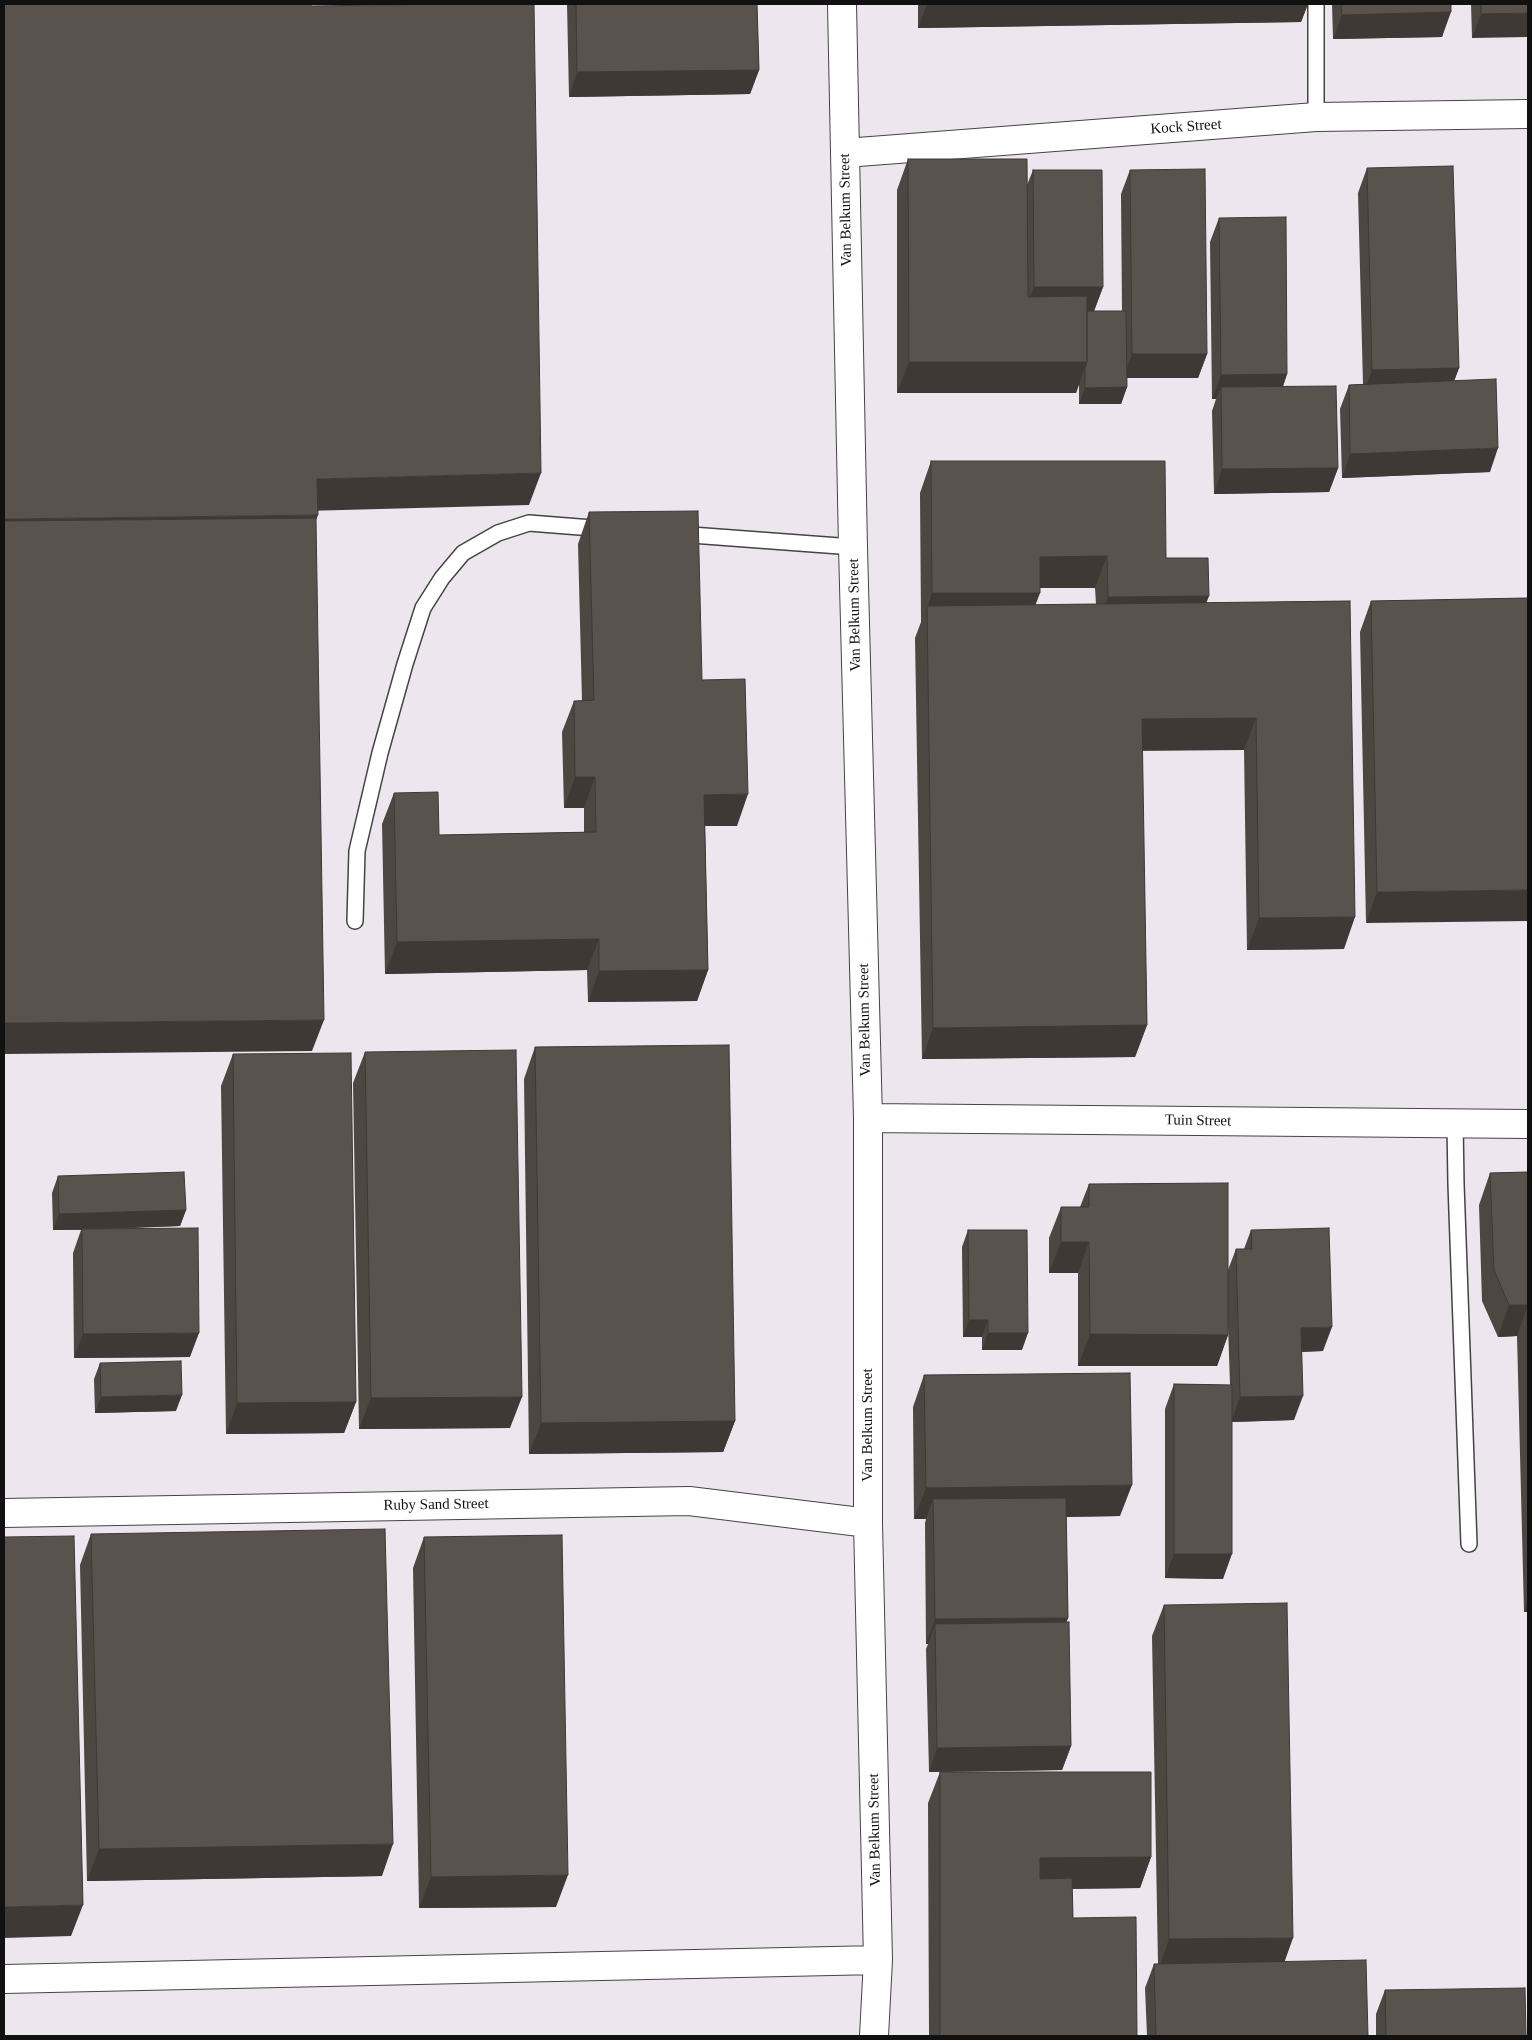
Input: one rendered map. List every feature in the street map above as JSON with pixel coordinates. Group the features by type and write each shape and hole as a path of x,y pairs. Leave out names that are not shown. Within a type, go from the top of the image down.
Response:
{"street":[{"name":"Van Belkum Street","path":"842,4 853,547 868,1118 868,1523 878,1960 874,2036"},
{"name":"Kock Street","path":"845,153 1316,118 1528,114"},
{"name":"Tuin Street","path":"868,1118 1528,1124"},
{"name":"Ruby Sand Street","path":"4,1513 689,1501 868,1523"},
{"path":"4,1979 878,1960"}],"lane":[{"path":"1316,4 1316,118"},
{"path":"355,921 357,851 380,753 405,664 424,608 442,578 463,553 498,533 529,523 617,529"},
{"path":"666,533 853,547"},
{"path":"1455,1123 1470,1544"}],"shaded area":[{"path":"4,4 1528,4 1528,2036 4,2036"}],"building":[{"path":"4,4 311,4 311,6 534,4 541,473 317,479 318,515 4,519"},
{"path":"576,4 757,4 759,70 577,72"},
{"path":"1341,4 1451,4 1451,12 1342,15"},
{"path":"1481,4 1528,4 1528,13 1481,14"},
{"path":"908,159 1027,159 1028,297 1087,296 1087,362 909,362"},
{"path":"1453,166 1459,368 1372,370 1367,168"},
{"path":"1205,169 1207,354 1132,354 1130,170"},
{"path":"1033,170 1102,170 1103,287 1034,287"},
{"path":"1286,217 1287,374 1221,375 1219,218"},
{"path":"1087,311 1126,311 1127,387 1085,388"},
{"path":"1496,379 1498,448 1350,454 1349,385"},
{"path":"1336,386 1338,468 1222,469 1221,387"},
{"path":"931,461 1165,461 1166,558 1208,558 1209,596 1108,597 1107,556 1040,557 1040,593 932,593"},
{"path":"698,511 702,680 745,679 748,794 704,795 708,970 599,971 599,939 397,942 394,793 438,792 439,835 596,832 595,777 575,777 574,701 594,700 589,512"},
{"path":"316,518 324,1020 4,1023 4,521"},
{"path":"1528,598 1528,890 1377,892 1371,601"},
{"path":"1350,601 1355,917 1259,918 1256,718 1142,719 1147,1025 933,1028 927,606"},
{"path":"729,1045 735,1421 541,1423 535,1047"},
{"path":"516,1050 522,1397 371,1398 365,1052"},
{"path":"351,1053 356,1402 237,1403 233,1054"},
{"path":"184,1172 186,1210 59,1214 58,1176"},
{"path":"1528,1172 1528,1305 1509,1305 1494,1270 1490,1173"},
{"path":"1228,1183 1228,1335 1090,1334 1089,1242 1061,1242 1061,1207 1089,1207 1089,1184"},
{"path":"198,1228 199,1333 83,1334 82,1229"},
{"path":"1329,1228 1332,1327 1301,1328 1303,1396 1240,1397 1236,1249 1252,1249 1251,1230"},
{"path":"968,1230 1027,1230 1028,1333 988,1333 988,1320 969,1320"},
{"path":"181,1361 182,1395 101,1397 100,1363"},
{"path":"1130,1373 1132,1485 926,1488 924,1375"},
{"path":"1174,1384 1232,1385 1232,1554 1174,1554"},
{"path":"1066,1498 1068,1618 935,1619 933,1499"},
{"path":"385,1529 393,1844 99,1849 91,1534"},
{"path":"562,1535 568,1875 431,1877 424,1537"},
{"path":"74,1536 83,1905 4,1907 4,1537"},
{"path":"1287,1603 1293,1938 1169,1939 1164,1605"},
{"path":"1069,1622 1071,1746 937,1748 935,1624"},
{"path":"940,1772 1151,1772 1151,1857 1040,1858 1040,1879 1072,1878 1073,1918 1136,1917 1137,2036 940,2036"},
{"path":"1366,1960 1368,2036 1156,2036 1154,1964"},
{"path":"1525,1988 1526,2036 1386,2036 1385,1990"}]}
